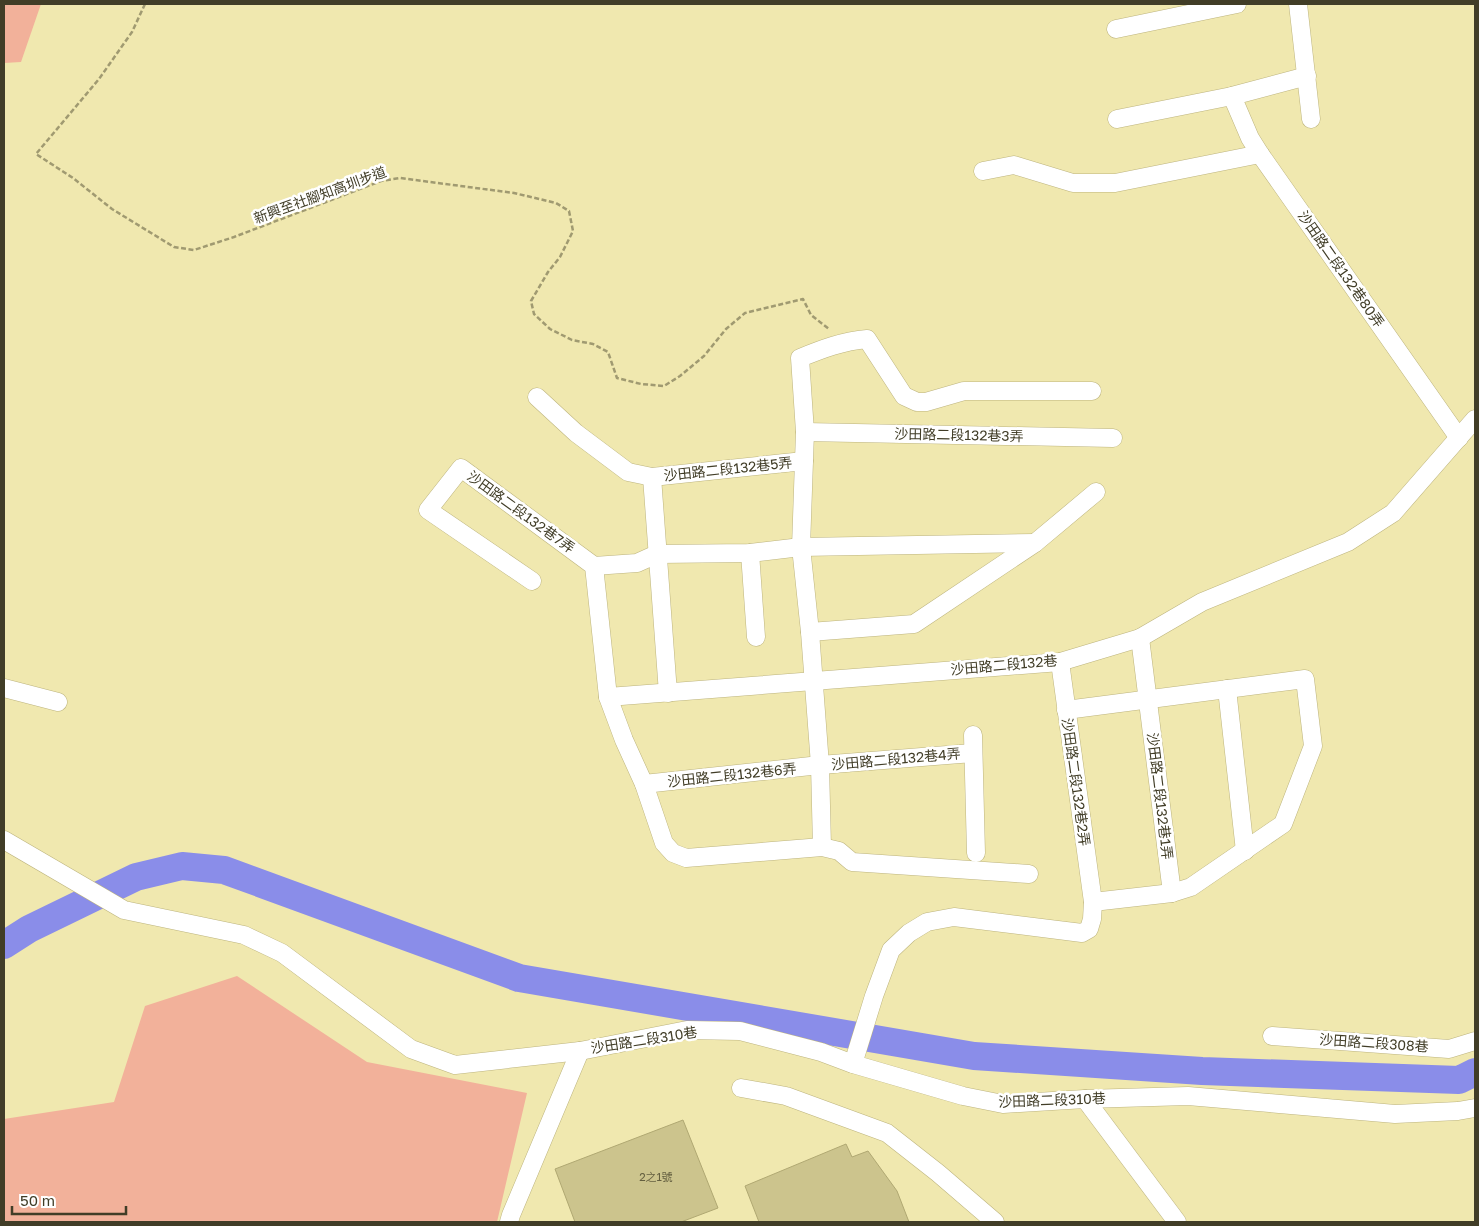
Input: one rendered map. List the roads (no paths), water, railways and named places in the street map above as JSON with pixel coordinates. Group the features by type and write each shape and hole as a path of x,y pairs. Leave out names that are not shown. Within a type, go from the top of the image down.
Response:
{"street":[{"path":"1116,29 1237,4"},
{"path":"1298,4 1311,119"},
{"path":"1117,118 1232,96 1307,76"},
{"name":"沙田路二段132巷80弄","path":"1232,96 1250,138 1260,154 1459,438"},
{"path":"983,172 1014,165 1073,183 1115,183 1260,154"},
{"path":"822,847 820,765 812,680 810,632 801,547 805,432 800,358 828,346 850,340 867,339 904,396 917,402 926,402 964,391 1092,391"},
{"name":"沙田路二段132巷5弄","path":"538,397 576,432 628,472 652,477 804,461"},
{"name":"沙田路二段132巷","path":"608,697 1060,662 1140,638 1202,602 1348,542 1393,513 1475,419"},
{"name":"沙田路二段132巷3弄","path":"805,432 1113,438"},
{"name":"沙田路二段132巷7弄","path":"532,581 428,510 461,468 594,566"},
{"name":"沙田路二段132巷5弄","path":"652,477 668,693"},
{"path":"810,632 914,624 1035,543 1096,492"},
{"path":"1028,874 852,862 839,851 822,847 686,858 672,853 664,843 644,784 624,740 608,697 594,566 637,563 657,554 750,553 801,547 1035,543"},
{"path":"750,553 756,637"},
{"name":"沙田路二段132巷1弄","path":"1140,638 1172,893"},
{"name":"沙田路二段132巷2弄","path":"853,1064 874,996 891,950 909,933 926,922 954,917 1082,933 1090,929 1093,902 1060,662"},
{"path":"1066,710 1305,679 1313,746 1283,824 1190,887 1172,893 1093,902"},
{"path":"4,688 58,702"},
{"path":"1227,689 1245,851"},
{"name":"沙田路二段132巷4弄","path":"973,735 976,853"},
{"name":"沙田路二段132巷4弄","path":"820,765 973,753"},
{"name":"沙田路二段132巷6弄","path":"644,784 820,765"},
{"name":"沙田路二段310巷","path":"4,840 124,910 252,938 282,953 411,1049 455,1065 580,1051 687,1030 740,1031 821,1052 853,1064 963,1096 1003,1104 1188,1096 1395,1114 1458,1111 1475,1108"},
{"name":"沙田路二段308巷","path":"1272,1036 1449,1049 1475,1041"},
{"path":"509,1222 510,1215 580,1051"},
{"path":"741,1088 786,1096 887,1134 938,1173 995,1222"},
{"path":"1085,1099 1178,1222"}],"waterway":[{"path":"4,945 29,929 136,877 182,866 224,870 519,978 974,1056 1202,1071 1459,1080 1475,1072"}]}
